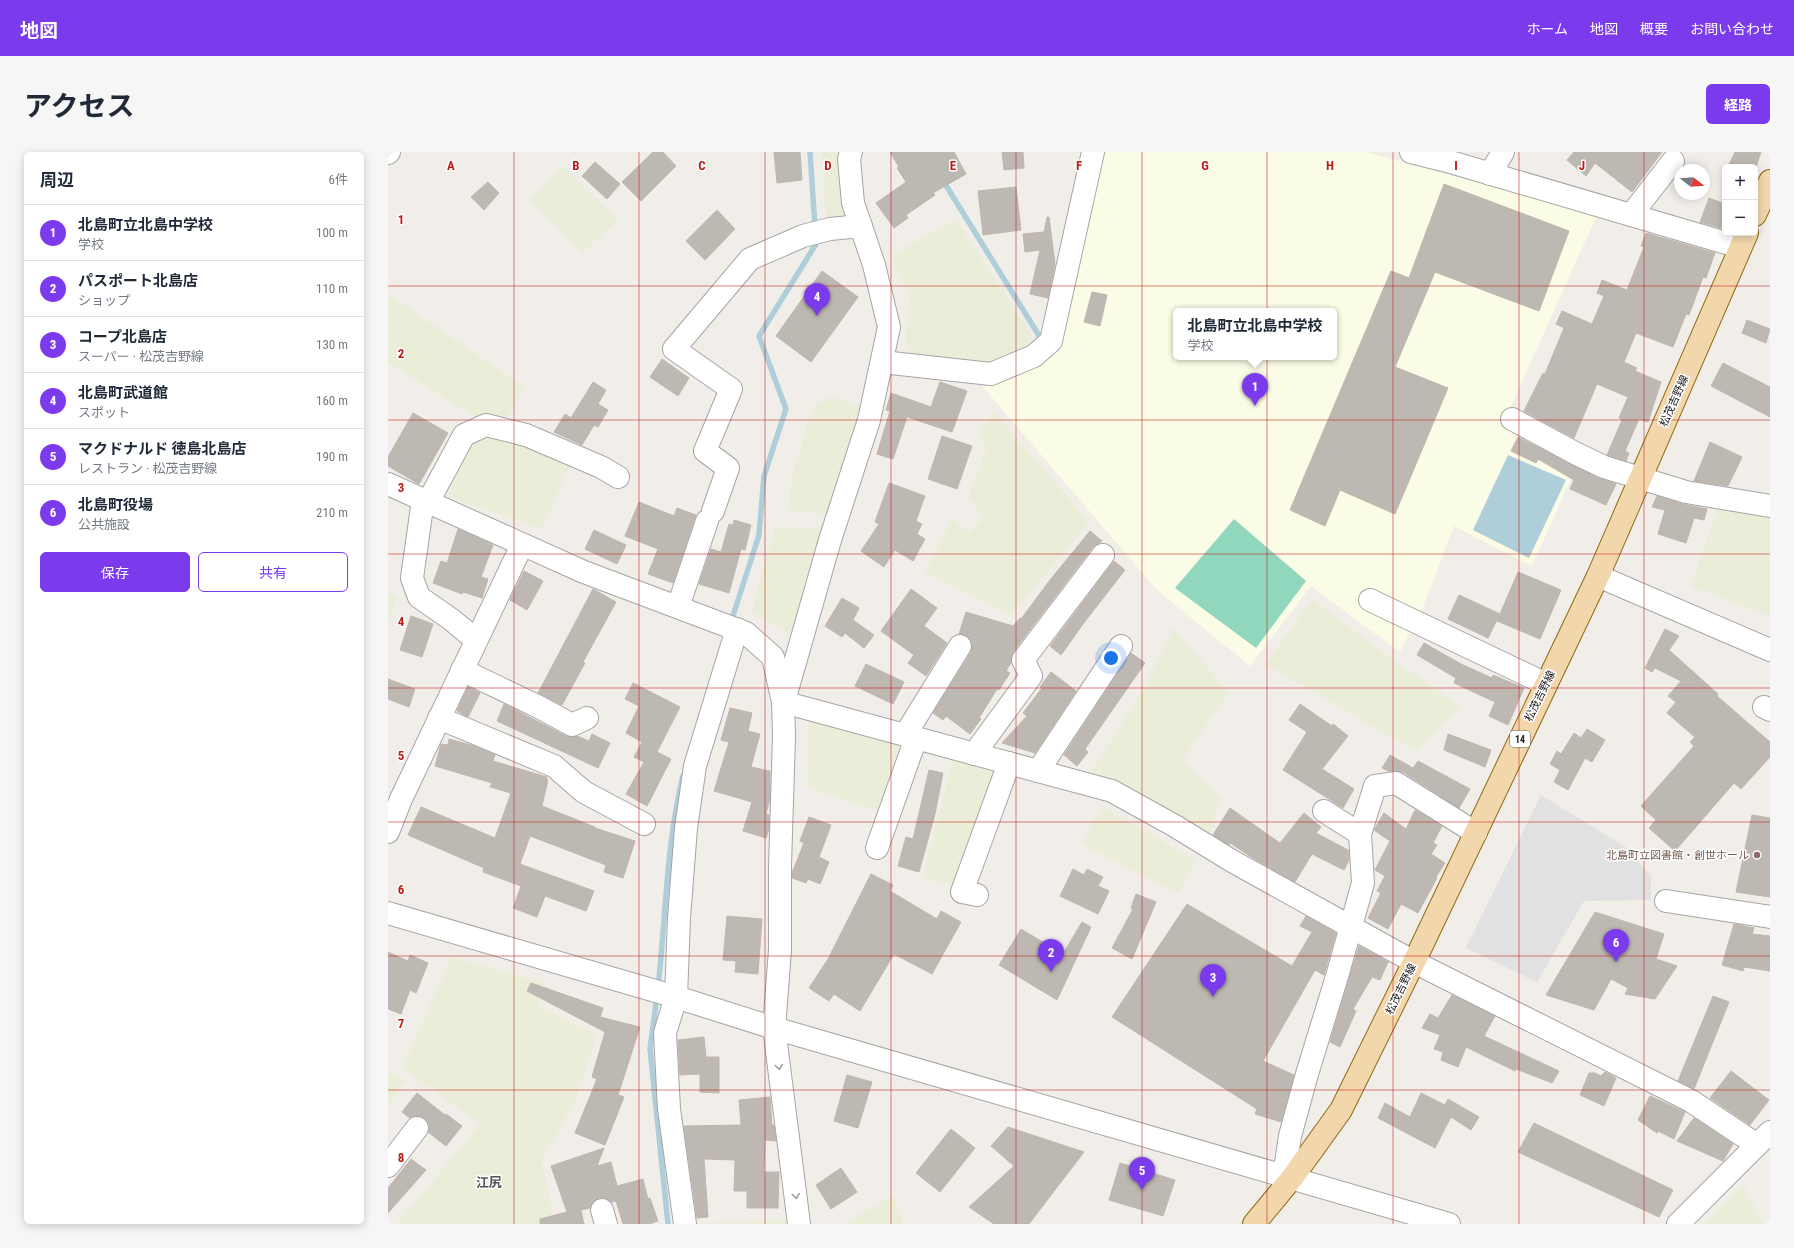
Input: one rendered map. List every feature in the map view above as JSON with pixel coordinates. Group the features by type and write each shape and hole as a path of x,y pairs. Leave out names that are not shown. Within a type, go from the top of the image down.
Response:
{"main road":[{"path":"1758,207 1770,181"},
{"name":"松茂吉野線","path":"1254,1224 1288,1177 1341,1110 1414,962 1598,576 1744,240"}],"street":[{"path":"783,702 830,540 869,420 889,327 874,265 853,203 849,159 851,152"},
{"path":"882,362 992,374 1034,356 1051,341 1093,152"},
{"path":"1410,152 1456,158 1490,174 1631,215 1744,240"},
{"path":"1490,174 1503,152"},
{"path":"1631,215 1673,161"},
{"path":"678,607 728,468 705,451 731,389 674,349 750,259 803,236 830,229 861,226"},
{"path":"1512,419 1604,467 1686,492 1770,506"},
{"path":"476,640 452,620 419,597 412,578 426,501 464,435 486,425 526,435 601,467 618,477"},
{"path":"388,484 584,572 746,633 773,657 783,702 784,736 783,822 780,866 780,950 774,1028 799,1224"},
{"path":"388,832 401,799 522,545"},
{"path":"974,754 1031,676 1023,660 1103,555"},
{"path":"1598,576 1770,650"},
{"path":"1370,600 1546,684"},
{"path":"685,1224 669,1109 663,993 679,918 686,828 695,766 736,629"},
{"path":"877,848 910,736 960,646"},
{"path":"1038,771 1121,646"},
{"path":"462,670 539,707 572,725 587,718"},
{"path":"783,702 1112,791 1175,826 1232,861 1414,962 1763,1138 1678,1224"},
{"path":"439,718 554,766 584,792 644,824"},
{"path":"977,895 962,892 1009,764"},
{"path":"1288,1177 1290,1136 1338,973 1362,883 1360,834 1375,786 1396,783 1476,833"},
{"path":"1324,811 1360,834"},
{"path":"1666,901 1770,917"},
{"path":"388,913 663,993 774,1028 1449,1224"},
{"path":"388,1166 417,1128"}],"shaded area":[{"path":"822,152 847,152 854,219 826,223"},
{"path":"1101,152 1366,152 1597,215 1502,426 1578,463 1532,566 1454,526 1423,607 1400,652 1311,586 1250,666 1157,590 983,387 1054,353 1068,320 1078,260"},
{"path":"562,166 618,220 582,253 531,200"},
{"path":"956,219 1032,336 1032,345 994,365 911,356 905,344 910,297 891,256"},
{"path":"388,294 526,388 503,422 476,418 388,362"},
{"path":"831,397 867,407 834,515 788,511 793,472 813,406"},
{"path":"994,412 1089,522 1011,616 925,572 952,518 970,533 983,517 968,497 986,450 979,433"},
{"path":"487,433 516,438 570,464 542,529 448,496 466,450"},
{"path":"1718,509 1770,515 1770,616 1690,586"},
{"path":"775,527 830,529 798,638 751,612"},
{"path":"388,593 397,596 388,622"},
{"path":"1312,599 1397,663 1462,706 1417,752 1266,664"},
{"path":"1173,628 1229,692 1182,760 1222,799 1208,834 1089,776 1145,687"},
{"path":"809,721 828,722 898,744 884,813 808,788"},
{"path":"954,755 1002,767 961,887 922,879"},
{"path":"1541,795 1627,848 1651,877 1651,900 1584,901 1537,982 1466,948"},
{"path":"1102,806 1196,861 1178,893 1082,844"},
{"path":"452,957 544,983 538,1006 597,1035 575,1101 542,1160 555,1224 397,1224 480,1124 402,1068"},
{"path":"388,1071 407,1081 388,1105"},
{"path":"1743,1184 1763,1224 1703,1224"},
{"path":"893,1196 904,1224 843,1224"},
{"path":"788,1219 789,1224 695,1224"}],"green space":[{"path":"1234,519 1306,581 1256,648 1175,588"}],"water":[{"path":"1508,455 1566,480 1529,558 1473,530"}],"building":[{"path":"653,152 663,152 676,166 641,201 622,182"},
{"path":"774,152 800,152 802,180 777,183"},
{"path":"890,152 954,152 966,174 933,193 935,195 906,215 908,218 894,228 876,203 906,182 897,168 899,167"},
{"path":"1002,152 1023,152 1024,168 1004,170"},
{"path":"1574,152 1662,152 1632,192 1595,163 1586,176 1567,160"},
{"path":"1735,152 1761,152 1757,164 1729,164"},
{"path":"595,162 620,184 607,199 582,176"},
{"path":"488,182 499,193 484,210 471,197"},
{"path":"1444,184 1569,231 1539,311 1435,272 1395,367 1448,388 1395,514 1340,490 1325,526 1290,510 1391,271 1409,278"},
{"path":"1016,187 1021,230 983,235 978,191"},
{"path":"1710,198 1722,203 1722,228 1700,222"},
{"path":"717,210 735,229 705,260 686,241"},
{"path":"1047,217 1049,217 1055,264 1048,298 1030,294 1040,250 1025,252 1023,234 1044,232"},
{"path":"1646,233 1715,253 1706,278 1703,277 1689,315 1686,314 1673,347 1636,333 1624,362 1637,368 1635,371 1661,382 1648,422 1639,419 1625,451 1629,453 1626,461 1607,455 1622,420 1619,418 1628,397 1597,384 1574,438 1524,411 1543,373 1545,374 1564,328 1556,324 1562,311 1592,324 1604,296 1597,293 1602,280 1627,290 1644,247 1641,246"},
{"path":"822,271 858,297 811,362 776,336"},
{"path":"1092,292 1107,295 1100,326 1084,322"},
{"path":"1747,320 1770,329 1766,343 1742,333"},
{"path":"662,359 689,378 678,396 650,377"},
{"path":"1723,363 1770,387 1770,417 1711,386"},
{"path":"593,382 606,390 598,404 608,410 598,427 594,425 582,445 554,432 565,414 571,418"},
{"path":"940,382 967,391 952,432 907,417 893,459 877,454 890,411 886,410 891,393 931,407"},
{"path":"413,413 448,433 419,484 388,466 388,457"},
{"path":"942,436 972,446 957,489 928,479"},
{"path":"1518,437 1599,478 1616,484 1606,505 1570,489 1574,480 1538,459 1536,463 1511,451"},
{"path":"1710,442 1742,457 1728,486 1694,481"},
{"path":"889,483 925,496 916,521 922,524 917,534 925,539 913,561 895,550 884,567 861,551 879,524 875,522"},
{"path":"1657,496 1682,504 1707,509 1704,520 1694,518 1686,543 1658,534 1665,510 1652,507"},
{"path":"639,502 674,516 677,508 696,515 673,583 648,574 658,549 625,536"},
{"path":"734,520 751,525 745,550 741,549 729,593 699,584 711,549 721,552 729,524 733,525"},
{"path":"458,529 493,545 481,577 488,579 482,598 463,592 462,594 433,583 441,561 447,563"},
{"path":"594,530 626,545 617,564 585,549"},
{"path":"1090,531 1102,541 1093,547 1013,652 1011,663 1006,671 1010,673 999,690 997,689 979,718 981,719 970,734 946,716 943,720 933,713 971,652 971,640 966,635 959,634 966,612 1013,626 1020,618 1021,619 1050,580"},
{"path":"1114,561 1125,570 1061,655 1050,646"},
{"path":"524,571 543,581 527,610 510,600"},
{"path":"1518,572 1561,590 1540,639 1497,621"},
{"path":"593,589 616,602 583,662 585,663 562,705 538,693"},
{"path":"911,589 937,608 924,626 947,643 926,676 908,663 914,655 881,631"},
{"path":"1459,595 1500,614 1488,638 1448,619"},
{"path":"842,598 859,608 853,620 874,635 864,648 845,633 842,637 825,626"},
{"path":"411,616 433,624 422,657 400,650"},
{"path":"1665,629 1679,636 1669,650 1718,694 1717,696 1770,742 1770,757 1741,789 1734,783 1675,851 1649,828 1656,820 1641,806 1694,746 1690,742 1695,737 1667,713 1676,702 1668,696 1681,681 1655,668 1652,672 1645,668"},
{"path":"1424,643 1461,664 1492,678 1493,675 1524,688 1508,725 1489,716 1495,702 1454,683 1456,678 1417,655"},
{"path":"1131,653 1145,663 1085,749 1088,752 1077,766 1064,755"},
{"path":"866,664 904,682 893,704 855,686"},
{"path":"1051,672 1076,691 1035,753 1002,743 1027,716 1023,713 1042,688 1040,687"},
{"path":"388,679 415,689 409,707 388,699"},
{"path":"633,683 680,707 657,752 671,759 647,806 626,794 644,762 634,757 642,742 626,733 639,706 625,699"},
{"path":"468,687 480,693 468,717 457,711"},
{"path":"504,704 566,736 577,736 589,741 592,734 610,743 598,768 497,721"},
{"path":"1300,704 1332,726 1333,724 1348,736 1322,769 1354,789 1343,808 1283,770 1307,732 1289,720"},
{"path":"730,708 752,713 748,731 760,734 751,767 770,771 770,799 766,814 769,815 769,829 766,838 743,831 752,802 714,791 729,742 721,740"},
{"path":"1587,729 1605,740 1592,762 1585,758 1568,790 1554,782 1560,770 1550,764 1557,751 1561,754 1574,733 1581,738"},
{"path":"1448,734 1491,750 1485,767 1444,750"},
{"path":"449,739 474,746 495,755 493,761 547,777 546,779 548,780 542,806 595,828 635,841 623,878 604,872 606,865 530,836 520,864 594,891 586,911 545,896 537,917 513,908 521,886 483,872 484,868 408,835 421,807 495,838 511,793 490,787 492,783 435,766 441,744 448,745"},
{"path":"1390,755 1413,768 1418,761 1470,789 1459,808 1403,772 1388,771 1382,768"},
{"path":"929,770 943,773 935,814 919,872 898,866 906,837 913,839"},
{"path":"1230,808 1280,843 1304,813 1321,827 1316,833 1348,850 1349,860 1344,870 1312,854 1295,882 1230,843 1229,845 1213,835"},
{"path":"1415,810 1442,826 1433,843 1437,845 1431,854 1445,863 1436,877 1437,878 1418,913 1401,904 1388,929 1368,918 1381,893 1377,891 1385,876 1375,870 1390,841 1374,830 1384,813 1406,829"},
{"name":"北島町立図書館・創世ホール","path":"1752,815 1770,818 1770,897 1736,892"},
{"path":"809,817 831,825 819,857 829,862 820,884 808,879 806,883 792,878 792,873 804,843 800,841"},
{"path":"1073,869 1084,875 1087,869 1103,877 1098,886 1109,891 1098,914 1060,896"},
{"path":"871,874 893,885 890,891 937,919 941,911 961,922 932,974 894,954 860,1011 834,994 829,1001 809,988 828,959"},
{"path":"1136,894 1156,902 1132,959 1112,948 1133,909 1131,908"},
{"path":"1187,904 1292,966 1312,932 1300,926 1306,916 1336,933 1324,975 1315,970 1263,1061 1294,1075 1281,1122 1255,1114 1257,1109 1112,1017"},
{"path":"1595,912 1664,934 1656,959 1677,966 1655,999 1625,994 1628,988 1611,979 1594,1010 1546,995"},
{"path":"727,916 762,919 758,974 735,972 736,961 723,960"},
{"path":"1082,922 1091,927 1057,1000 999,965 1021,929 1063,954"},
{"path":"1734,924 1754,928 1752,934 1770,936 1770,971 1744,967 1743,971 1722,965"},
{"path":"1359,946 1388,962 1380,980 1372,977 1353,1009 1356,1011 1340,1047 1330,1042"},
{"path":"388,952 408,961 410,955 428,963 416,993 410,990 401,1014 388,1009"},
{"path":"531,983 603,1008 600,1017 640,1027 618,1095 624,1097 605,1145 575,1133 597,1079 592,1077 605,1032 527,991"},
{"path":"1452,995 1495,1016 1484,1036 1559,1071 1552,1083 1516,1069 1515,1071 1466,1047 1458,1067 1441,1060 1443,1052 1434,1049 1440,1035 1422,1028 1430,1014 1438,1018"},
{"path":"1713,996 1729,1002 1694,1089 1678,1081"},
{"path":"704,1037 706,1057 719,1057 719,1093 700,1092 700,1074 680,1075 678,1040"},
{"path":"1731,1071 1769,1100 1750,1125 1710,1098"},
{"path":"1605,1072 1616,1078 1604,1106 1580,1095 1589,1073 1595,1073 1601,1076"},
{"path":"847,1075 872,1082 858,1128 834,1121"},
{"path":"417,1093 462,1126 446,1146 428,1132 429,1124 425,1118 418,1116 410,1118 402,1112"},
{"path":"1421,1093 1445,1105 1448,1099 1479,1117 1471,1130 1451,1117 1435,1148 1378,1118 1385,1103 1410,1117"},
{"path":"1650,1096 1685,1112 1674,1139 1658,1131 1657,1133 1638,1120"},
{"path":"770,1097 772,1125 774,1125 776,1141 765,1140 764,1172 779,1172 778,1208 747,1208 747,1191 734,1191 735,1160 704,1159 708,1217 697,1218 684,1126 741,1125 739,1100"},
{"path":"1694,1118 1733,1144 1723,1161 1677,1141"},
{"path":"1534,1123 1673,1190 1659,1217 1518,1152"},
{"path":"1008,1127 1084,1152 1029,1224 994,1224 969,1207 1014,1166 991,1146"},
{"path":"951,1129 975,1148 940,1192 916,1173"},
{"path":"604,1148 597,1166 611,1162 617,1186 643,1179 648,1199 650,1198 658,1221 649,1224 623,1224 616,1201 611,1202 605,1198 599,1198 593,1202 590,1208 581,1210 584,1224 540,1224 540,1219 567,1212 551,1166"},
{"path":"411,1159 426,1170 388,1213 388,1188"},
{"path":"1120,1163 1175,1180 1163,1216 1109,1200"},
{"path":"841,1168 857,1192 831,1209 816,1185"}],"waterway":[{"path":"810,152 815,227"},
{"path":"942,179 1043,342"},
{"path":"731,622 759,535 764,476 786,409 759,336 816,244 816,238"},
{"path":"658,987 673,828 683,776"},
{"path":"657,996 650,1049 668,1224"}],"place":[{"name":"北島町武道館","path":"817,316"},
{"name":"北島町立北島中学校","path":"1255,406"},
{"name":"北島町立図書館・創世ホール","path":"1757,855"},
{"name":"北島町役場","path":"1616,962"},
{"name":"パスポート北島店","path":"1051,972"},
{"name":"コープ北島店","path":"1213,997"},
{"name":"マクドナルド 徳島北島店","path":"1142,1190"}],"district":[{"name":"江尻","path":"489,1182"}]}
